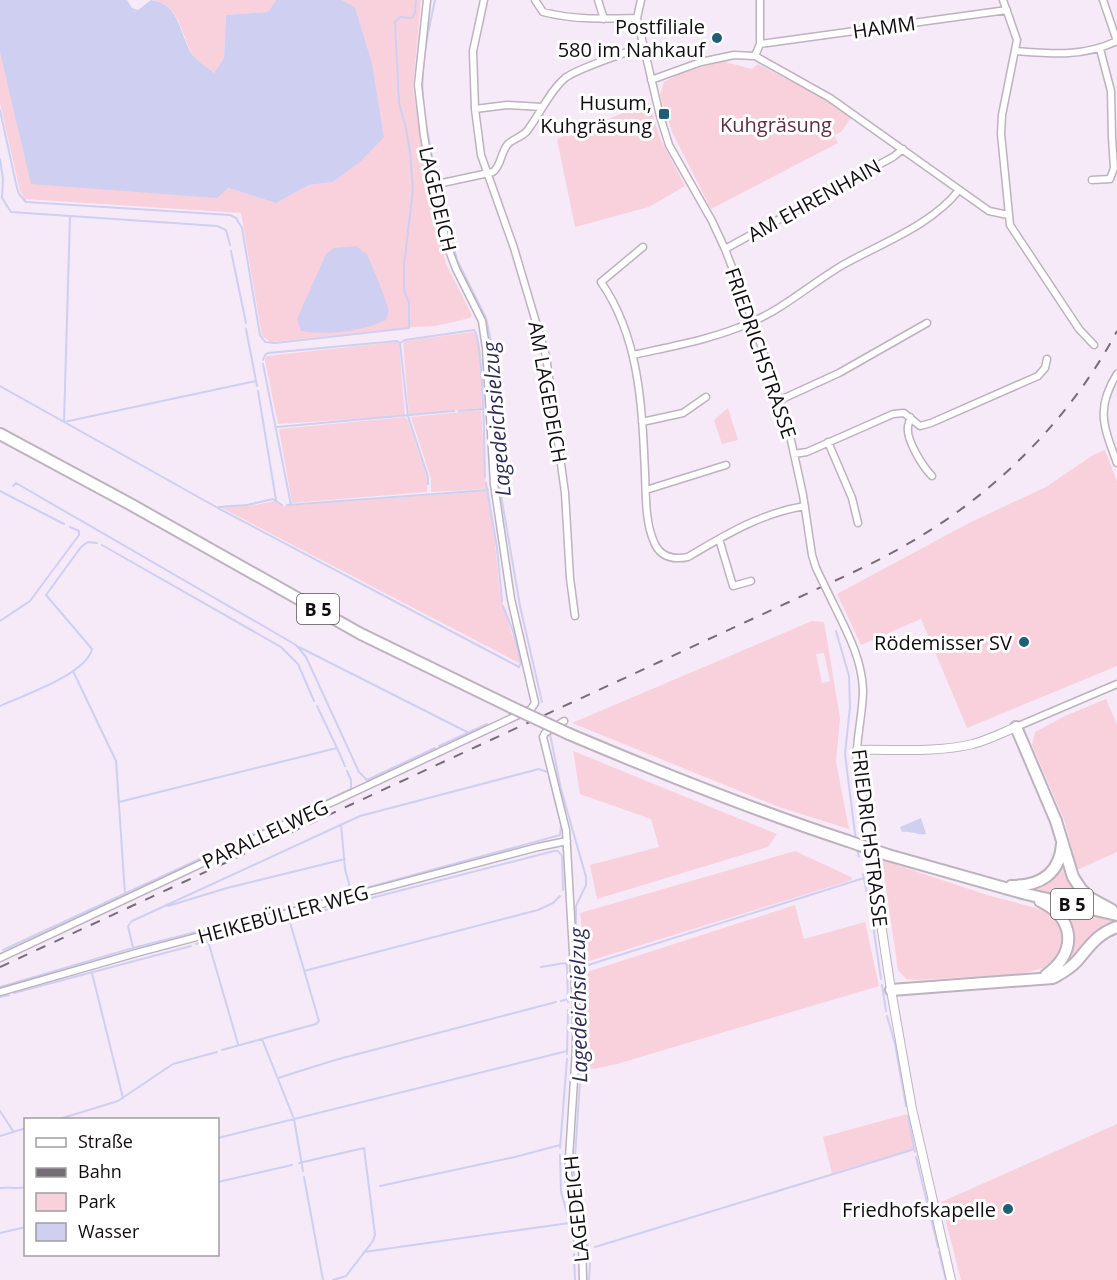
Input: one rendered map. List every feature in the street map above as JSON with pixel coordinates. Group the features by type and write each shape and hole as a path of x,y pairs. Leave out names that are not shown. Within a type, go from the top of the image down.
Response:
{"highway":[{"path":"0,427 23,447"},
{"name":"B 5","path":"0,434 201,543 361,634 569,734 672,778 888,855 1026,894 1117,914"},
{"path":"0,442 23,447"},
{"path":"1016,727 1062,838 1073,877 1090,898 1117,914"},
{"path":"996,886 1023,886 1048,876 1056,867 1061,852 1062,838"},
{"path":"1026,894 1047,904 1058,913 1069,937 1064,958 1057,967 1040,979"},
{"path":"891,990 1053,978 1068,970 1097,937 1117,927"}],"street":[{"name":"LAGEDEICH","path":"427,0 418,85 424,136 447,245 456,269 482,321 486,348 494,484 511,599 534,695 535,703 531,710"},
{"name":"AM LAGEDEICH","path":"484,0 473,51 475,109 482,154 514,248 546,356 565,493 570,578 575,616"},
{"path":"535,0 543,12 550,14 603,19 638,18"},
{"path":"598,0 603,19"},
{"name":"FRIEDRICHSTRASSE","path":"641,0 638,18 643,46 669,145 712,221 753,322 780,400 795,454 816,568 853,646 861,676 863,692 857,750 858,771 891,990 912,1109 951,1280"},
{"path":"755,56 760,44 760,0"},
{"path":"1003,0 1017,39 1001,124 1008,214 1014,233 1079,329 1094,345"},
{"path":"1016,51 1059,55 1100,49 1117,41 1102,0"},
{"name":"HAMM","path":"760,44 1007,10"},
{"path":"433,185 488,174 499,168 509,143 525,133 542,107 565,79 643,46"},
{"path":"1092,180 1110,179 1114,168 1111,91 1100,49"},
{"path":"651,80 700,62 734,55 755,56 830,98 989,211 1008,214"},
{"path":"475,109 507,105 542,107"},
{"name":"AM EHRENHAIN","path":"725,249 893,157 903,149"},
{"path":"633,356 721,333 753,322 840,267 912,228 951,200 959,190"},
{"path":"643,247 602,282 617,309 633,356 639,390 650,530 654,543 661,553 670,558 679,559 761,518 805,506"},
{"path":"780,400 838,373 927,323"},
{"path":"795,454 807,452 893,414 904,413 920,426 931,423 1038,376 1045,368 1047,359"},
{"path":"1117,374 1109,386 1102,413 1104,428 1117,463"},
{"path":"642,423 683,413 706,397"},
{"path":"910,417 909,436 922,466 932,476"},
{"path":"828,442 852,498 858,523"},
{"path":"646,490 726,465"},
{"path":"718,539 733,586 751,581"},
{"path":"857,750 956,747 987,739 1117,684"},
{"name":"PARALLELWEG","path":"0,958 531,710"},
{"name":"LAGEDEICH","path":"564,721 545,733 544,743 567,841 576,1006 576,1050 568,1173 571,1197 579,1221 582,1241 583,1280"},
{"name":"HEIKEBÜLLER WEG","path":"0,992 140,952 567,841"}],"green space":[{"path":"154,0 276,0 268,12 226,15 224,58 214,73 192,53 179,22 170,8"},
{"path":"342,0 421,0 413,88 428,185 446,264 472,315 470,318 436,326 271,342 262,336 241,213 25,199 20,191 0,103 0,52 2,57 228,188 276,203 309,185 334,182 384,137 372,63 355,7"},
{"name":"Kuhgräsung","path":"722,61 752,69 758,64 828,101 851,118 841,132 834,135 838,143 711,209 672,132 660,95 664,82 679,74"},
{"path":"649,103 660,138 685,186 649,207 575,227 557,139"},
{"path":"473,332 480,356 482,408 409,415 403,343"},
{"path":"399,343 405,416 278,424 265,361 266,356"},
{"path":"728,408 738,440 722,444 714,420"},
{"path":"481,410 486,489 431,492 431,479 411,417"},
{"path":"405,417 427,477 427,492 292,503 279,429"},
{"path":"1105,450 1117,482 1117,666 967,728 921,619 861,645 837,594 969,523 1046,487 1093,455"},
{"path":"487,491 500,595 521,664 222,508 274,501 283,506"},
{"path":"812,621 824,622 840,718 836,762 849,829 779,807 572,723","holes":["824,653 830,681 822,683 816,654"]},
{"path":"1106,699 1117,725 1117,852 1077,870 1065,822 1032,745 1035,732 1065,716"},
{"path":"573,751 777,834 768,847 597,899 590,865 659,847 651,819 580,794"},
{"path":"795,851 851,877 852,880 586,962 580,913"},
{"path":"1065,858 1093,905 1027,889"},
{"path":"882,860 987,895 1043,910 1054,917 1060,926 1064,938 1060,956 1043,968 1022,974 906,979 898,970"},
{"path":"795,905 804,939 865,922 879,986 617,1064 594,1069 586,1067 587,972"},
{"path":"1052,905 1117,920 1117,923 1054,973 1070,951"},
{"path":"907,1114 914,1149 832,1173 823,1137"},
{"path":"1117,1124 1117,1280 961,1280 941,1202"}],"water":[{"path":"0,0 127,0 132,8 138,10 151,0 161,2 168,7 178,21 192,54 214,73 224,58 226,15 268,12 276,0 342,0 355,7 372,63 384,137 361,161 333,182 309,185 276,203 228,188 217,198 31,184 0,52"},
{"path":"356,246 367,254 380,285 389,311 386,320 344,332 301,331 297,319 326,254 334,248"},
{"path":"921,818 926,834 902,832 900,827"}],"waterway":[{"path":"409,328 409,303 404,290 404,265 413,189 406,128 399,103 395,22 400,17 412,18 415,13 416,0"},
{"name":"Lagedeichsielzug","path":"423,100 424,62 435,0"},
{"path":"0,110 17,188 26,202 230,215 236,218 242,228 260,335 265,342 275,343 409,328"},
{"name":"Lagedeichsielzug","path":"425,118 436,179 457,260 486,318 492,346 499,483 520,606 542,702"},
{"path":"0,159 3,179 2,198 11,212 217,226 226,230 230,245"},
{"path":"70,216 64,422 256,381"},
{"path":"231,251 246,323"},
{"path":"246,329 257,386"},
{"path":"263,360 268,353 397,341 400,343 405,340 474,330 482,375 485,477"},
{"path":"400,344 408,416 428,477 428,484"},
{"path":"263,364 291,505"},
{"path":"0,386 218,508 519,667 521,663 513,631 503,606"},
{"path":"258,391 276,500"},
{"path":"459,411 482,409"},
{"path":"277,427 454,411"},
{"path":"13,486 16,483 296,645 306,657 359,772 367,780 435,748"},
{"path":"486,483 497,548 502,601"},
{"path":"287,505 488,490"},
{"path":"0,491 64,524"},
{"path":"219,507 247,505 273,499 282,505"},
{"path":"0,621 30,601 79,535 79,531 70,527"},
{"path":"0,706 52,683 79,667 88,658 92,649 46,595 81,547 88,542 97,543"},
{"path":"102,545 281,647 298,664 314,701"},
{"path":"836,631 849,676 850,707 845,754 856,841"},
{"path":"299,647 467,732"},
{"path":"73,671 116,761 125,894"},
{"path":"317,706 337,748"},
{"path":"439,746 487,724"},
{"name":"Lagedeichsielzug","path":"550,734 561,789 586,877 586,885 576,906 581,967 582,1050 574,1173 577,1200 584,1217 590,1265 589,1280"},
{"path":"119,802 337,748 345,766"},
{"path":"133,948 128,926 132,921 360,816 539,769 547,772"},
{"path":"3,950 351,789 351,780 347,771"},
{"path":"300,906 560,835 561,825 549,777"},
{"path":"341,824 345,869 351,891"},
{"path":"857,849 859,857"},
{"path":"286,920 554,851 558,851 562,856 563,890"},
{"path":"168,906 227,888 345,859"},
{"path":"863,874 870,908"},
{"path":"588,965 864,878"},
{"path":"304,971 538,910 553,903 560,896"},
{"path":"0,987 133,948 295,907"},
{"path":"872,918 881,979"},
{"path":"222,1050 316,1024 319,1021 289,919"},
{"path":"196,944 281,921"},
{"path":"208,941 238,1044"},
{"path":"14,993 191,946"},
{"path":"541,967 565,963 567,965 568,1002"},
{"path":"92,973 123,1098"},
{"path":"882,985 886,1011"},
{"path":"0,997 9,995"},
{"path":"561,1001 568,999"},
{"path":"278,1078 335,1060 556,1002"},
{"path":"567,1054 568,1010"},
{"path":"887,1016 895,1044 906,1106"},
{"path":"262,1039 294,1119 303,1171"},
{"path":"219,1138 567,1051"},
{"path":"63,1118 118,1101 173,1064 217,1052"},
{"path":"560,1148 567,1059"},
{"path":"0,1111 13,1131"},
{"path":"908,1116 915,1152"},
{"path":"0,1136 24,1129"},
{"path":"380,1186 560,1145"},
{"path":"299,1163 364,1148 375,1235 373,1241 346,1276 333,1280"},
{"path":"595,1247 915,1149"},
{"path":"560,1155 561,1192 573,1234 575,1250"},
{"path":"916,1157 938,1247"},
{"path":"219,1182 292,1165"},
{"path":"304,1177 323,1280"},
{"path":"0,1188 24,1187"},
{"path":"364,1252 569,1223"},
{"path":"0,1233 24,1227"},
{"path":"939,1252 946,1280"},
{"path":"574,1254 575,1280"}],"railway":[{"path":"0,967 837,580 916,539 976,498 1031,448 1078,392 1117,331"}],"place":[{"name":"Postfiliale 580 im Nahkauf","path":"717,38"},
{"name":"Husum, Kuhgräsung","path":"664,114"},
{"name":"Rödemisser SV","path":"1024,642"},
{"name":"Friedhofskapelle","path":"1008,1209"}]}
